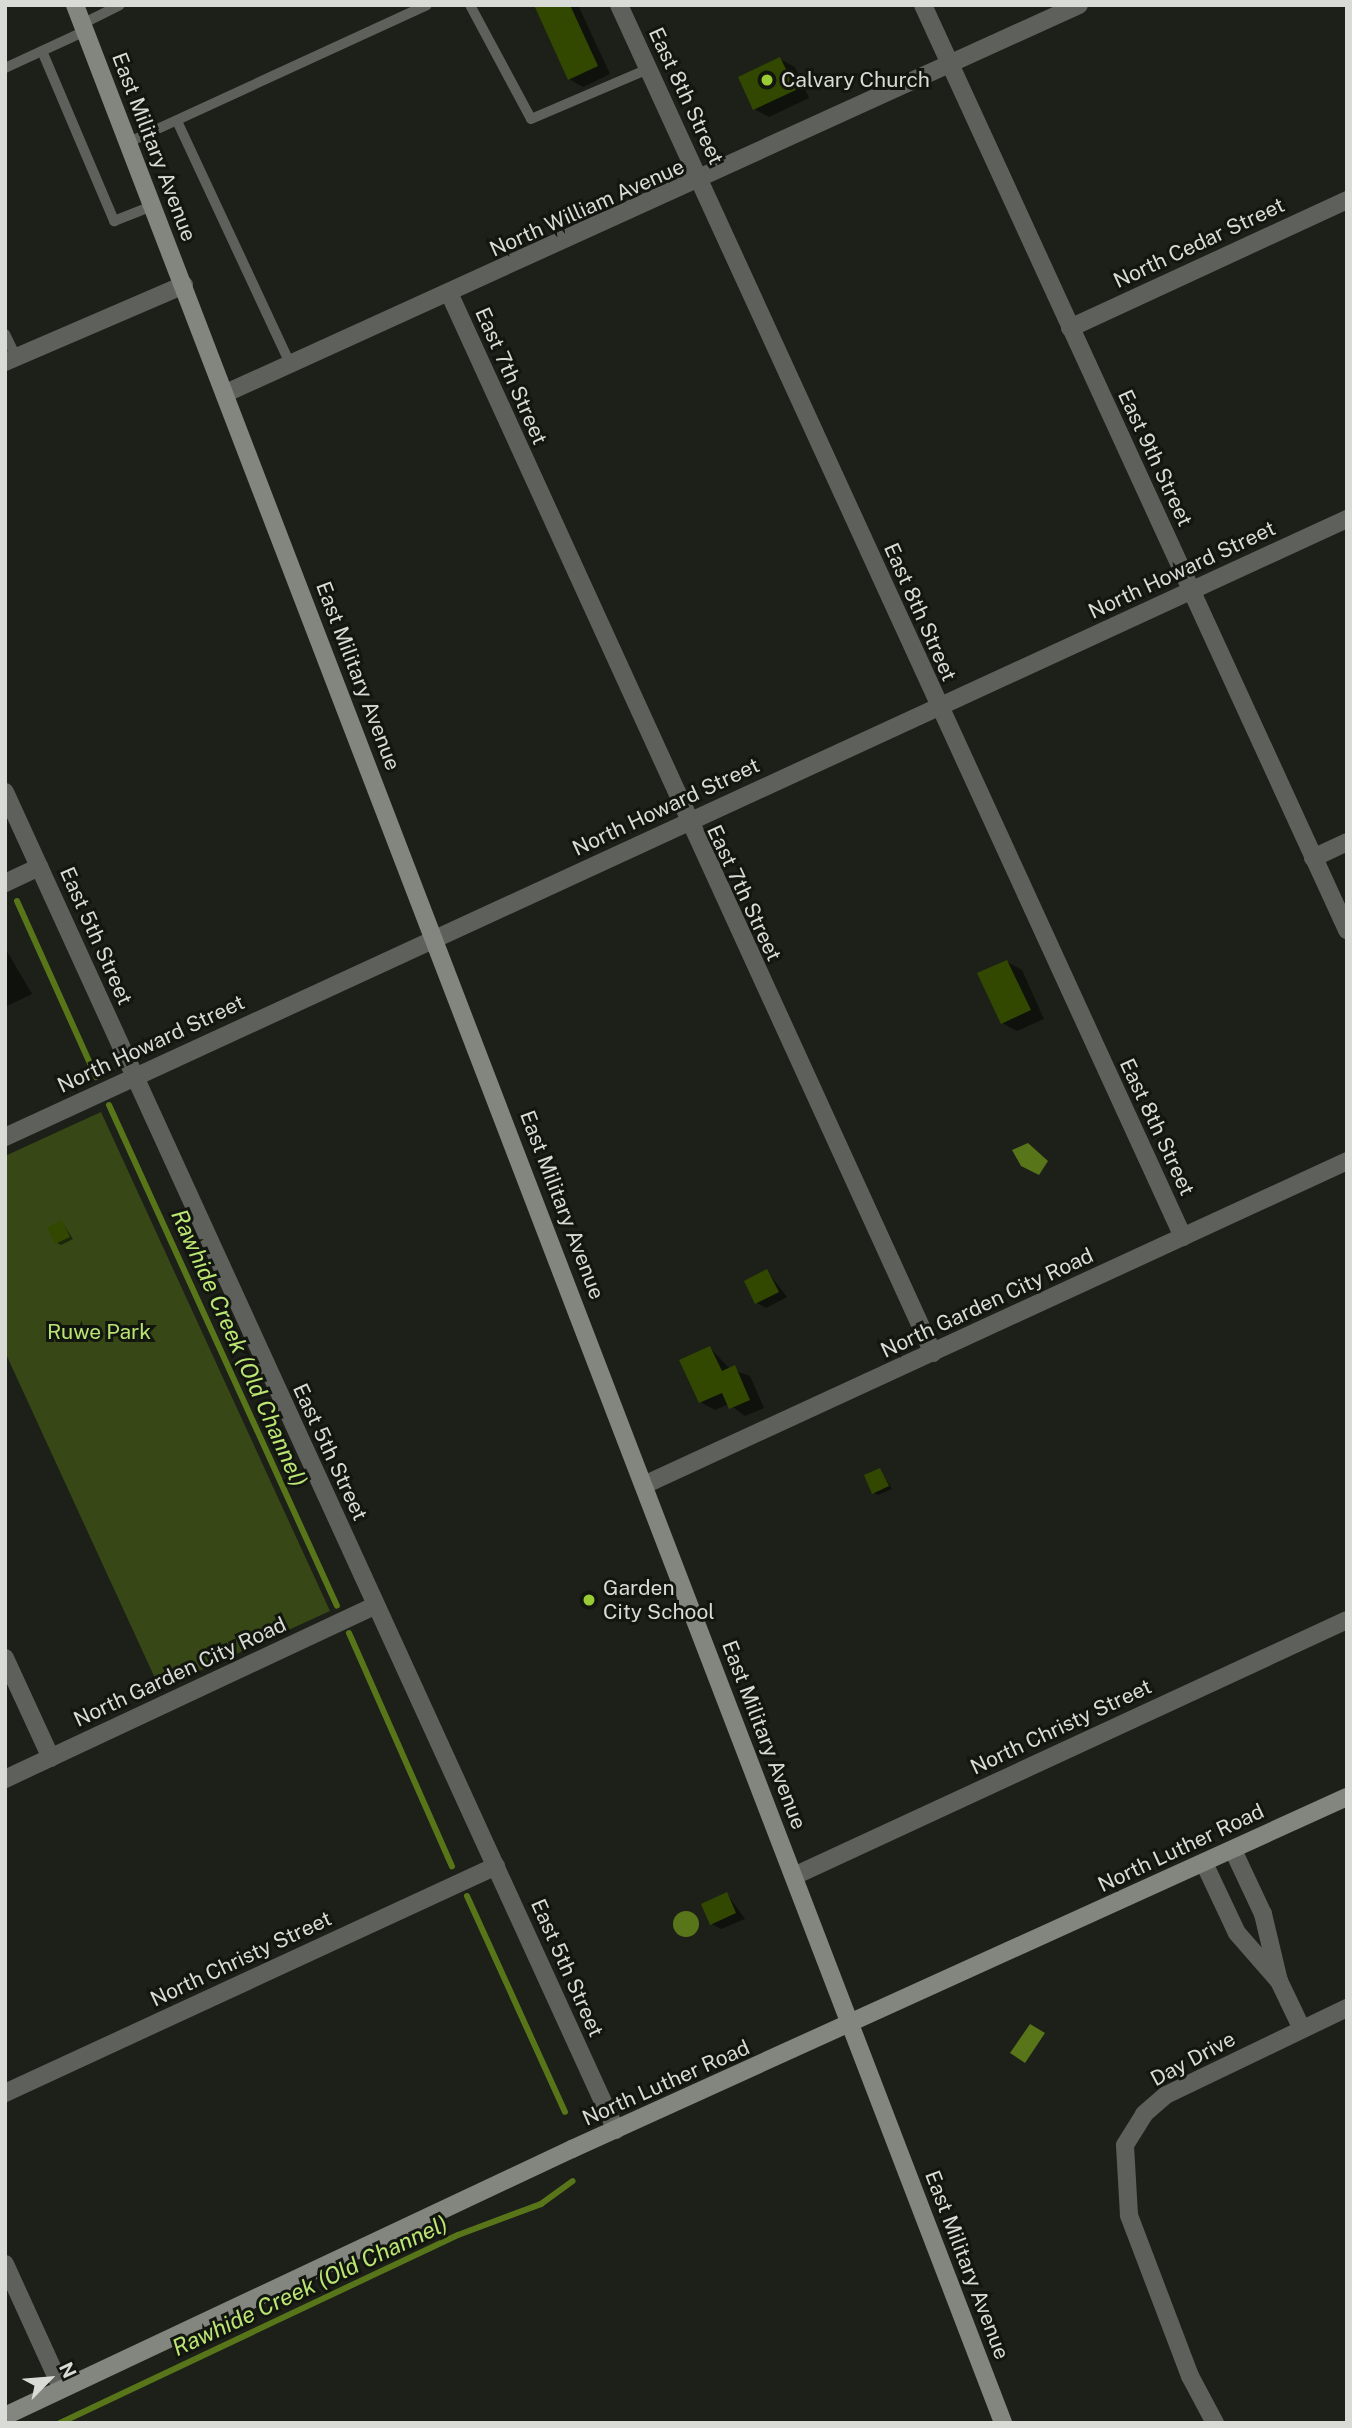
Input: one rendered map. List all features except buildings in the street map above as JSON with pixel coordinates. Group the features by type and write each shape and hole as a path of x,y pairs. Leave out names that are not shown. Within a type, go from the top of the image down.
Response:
{"main road":[{"name":"East Military Avenue","path":"75,5 435,937 1003,2423"},
{"name":"North Luther Road","path":"5,2416 616,2130 851,2027 1347,1797"}],"street":[{"name":"East 8th Street","path":"619,5 1183,1237"},
{"name":"East 9th Street","path":"923,5 1347,930"},
{"name":"North William Avenue","path":"226,393 450,295 1079,5"},
{"name":"North Cedar Street","path":"1070,328 1347,200"},
{"path":"11,359 184,285"},
{"name":"East 7th Street","path":"450,295 686,823 933,1353"},
{"name":"North Howard Street","path":"5,1138 435,937 1347,519"},
{"name":"East 5th Street","path":"5,792 133,1078 616,2130"},
{"path":"1313,858 1347,842"},
{"path":"5,883 40,867"},
{"name":"North Garden City Road","path":"644,1485 1347,1161"},
{"name":"North Garden City Road","path":"5,1779 375,1606"},
{"name":"North Christy Street","path":"794,1876 1347,1620"},
{"path":"5,1658 51,1758"},
{"path":"1233,1850 1263,1914 1279,1982 1302,2029"},
{"path":"1204,1863 1237,1933 1279,1982"},
{"name":"North Christy Street","path":"5,2093 496,1866"},
{"name":"Day Drive","path":"1215,2423 1150,2278 1124,2190 1125,2145 1132,2130 1166,2095 1347,2008"},
{"path":"5,2264 62,2389"}],"lane":[{"path":"5,68 84,28 120,5"},
{"path":"128,144 427,5"},
{"path":"470,5 531,119 648,69"},
{"path":"41,51 114,221 152,206"},
{"path":"177,121 291,365"},
{"path":"5,334 11,359"}],"green space":[{"name":"Ruwe Park","path":"101,1112 330,1611 160,1689 5,1352 5,1156"}],"shaded area":[{"path":"1028,1143 1048,1161 1039,1175 1021,1166 1012,1150"},
{"path":"686,1911 695,1915 699,1924 695,1933 686,1937 677,1933 673,1924 677,1915"},
{"path":"1030,2024 1045,2033 1025,2063 1010,2053"}],"waterway":[{"name":"Rawhide Creek (Old Channel)","path":"17,901 96,1077"},
{"name":"Rawhide Creek (Old Channel)","path":"109,1105 337,1606"},
{"name":"Rawhide Creek (Old Channel)","path":"349,1633 452,1866"},
{"name":"Rawhide Creek (Old Channel)","path":"467,1896 565,2112"},
{"name":"Rawhide Creek (Old Channel)","path":"60,2423 458,2235 541,2204 573,2181"}],"place":[{"name":"Calvary Church","path":"767,80"},
{"name":"Garden City School","path":"589,1600"}]}
